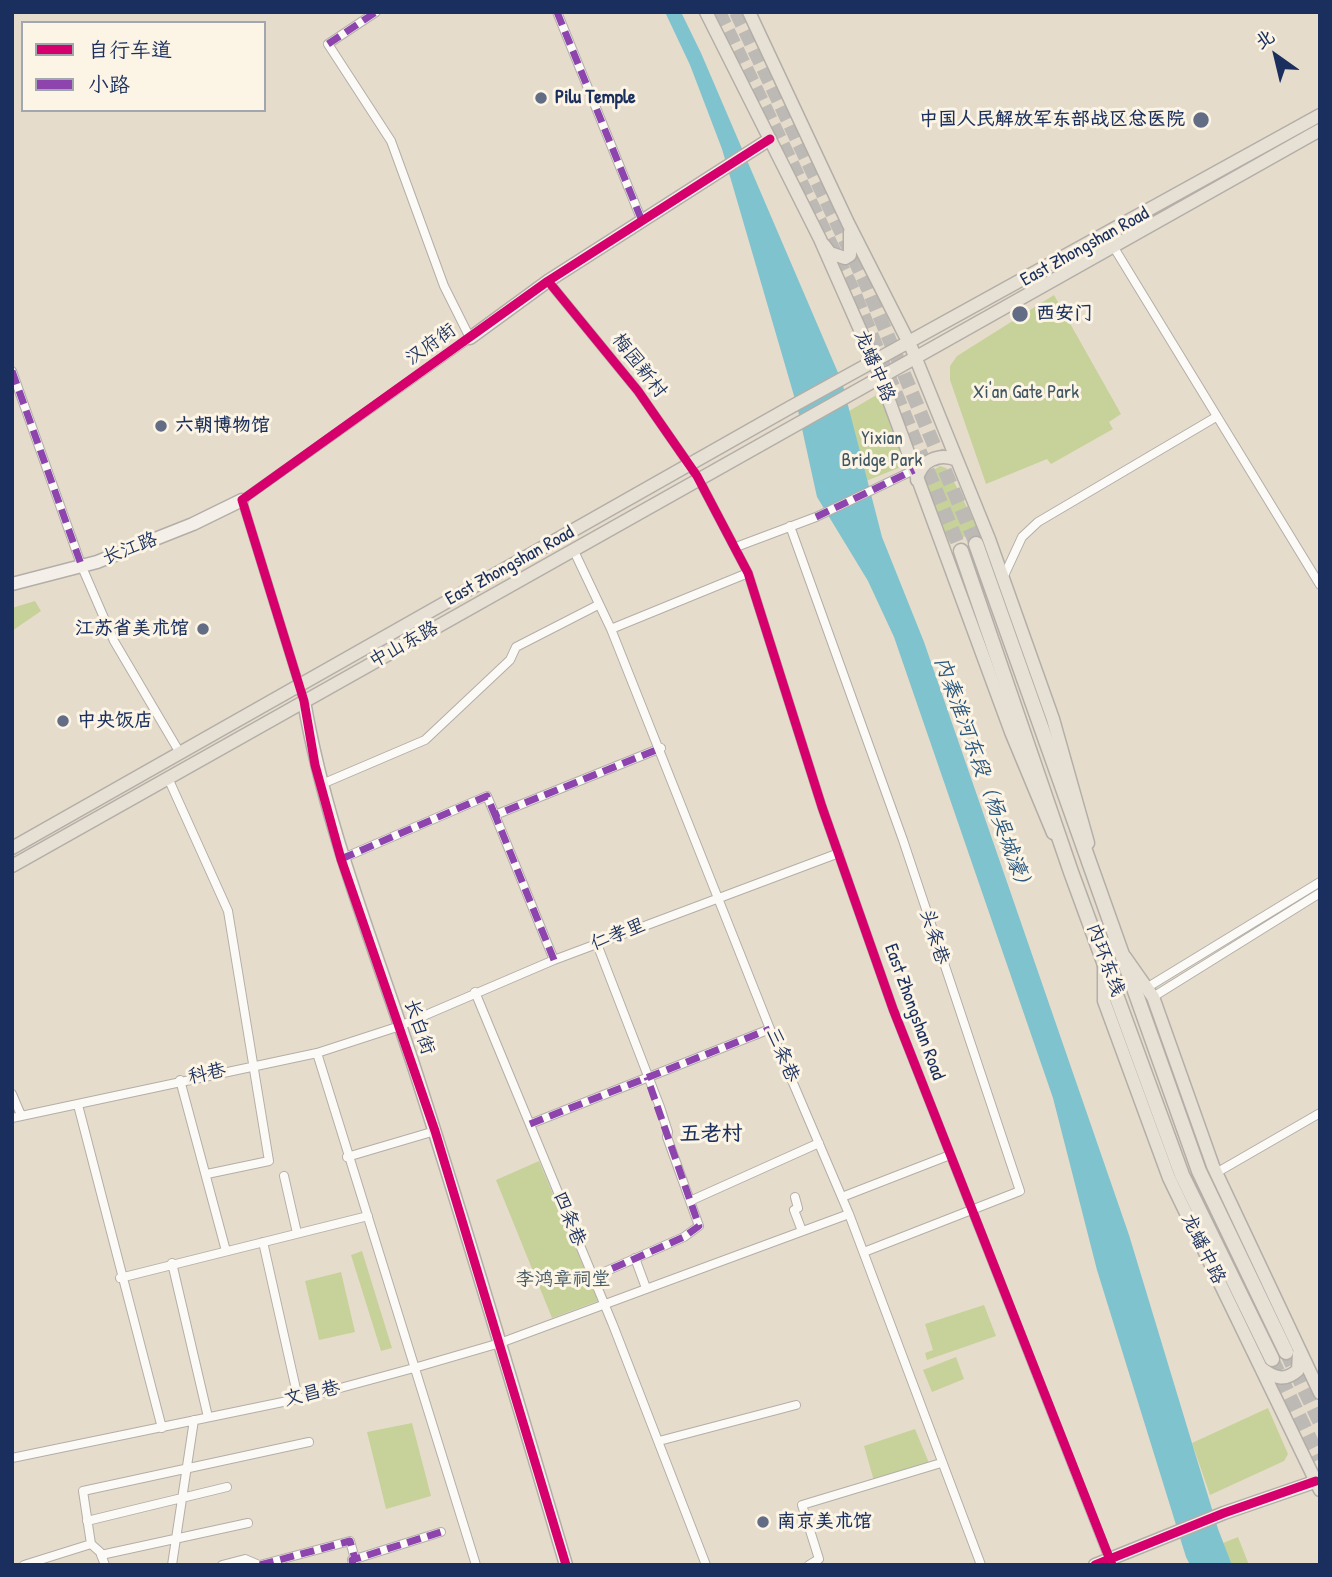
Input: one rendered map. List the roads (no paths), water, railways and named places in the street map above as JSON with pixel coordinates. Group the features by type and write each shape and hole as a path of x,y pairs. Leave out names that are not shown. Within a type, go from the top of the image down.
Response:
{"highway":[{"name":"内环东线","path":"976,544 1199,1171 1292,1350"},
{"name":"内环东线","path":"961,551 1071,872 1104,955 1182,1175 1267,1363"}],"main road":[{"name":"龙蟠中路","path":"706,12 820,239 874,361 1011,732 1044,816 1071,872"},
{"name":"龙蟠中路","path":"749,12 848,223 909,342 957,460 1053,719 1079,805 1096,881"},
{"name":"East Zhongshan Road","path":"12,848 299,685 695,473 789,408 1320,116"},
{"name":"East Zhongshan Road","path":"795,424 1320,130"},
{"path":"820,239 830,253 845,258 850,255 852,241 848,223"},
{"name":"中山东路","path":"12,866 573,550 695,473 795,424"},
{"path":"915,475 929,461 944,457 957,460"},
{"path":"1120,950 1151,992 1216,1173 1292,1350 1320,1393"},
{"name":"龙蟠中路","path":"1104,955 1104,1001 1169,1178 1267,1363 1318,1484"},
{"path":"1267,1363 1276,1377 1293,1374 1300,1362 1292,1350"}],"street":[{"path":"376,12 328,44 391,141 444,286 470,338"},
{"path":"557,12 642,221"},
{"name":"汉府街","path":"242,500 548,281 770,139"},
{"path":"1113,246 1320,586"},
{"name":"梅园新村","path":"548,281 638,391 695,473"},
{"path":"12,371 82,567 114,641 180,753"},
{"path":"1003,579 1022,537 1038,522 1216,417"},
{"name":"East Zhongshan Road","path":"695,473 748,573 786,698 893,1009 1110,1562"},
{"path":"736,547 915,475"},
{"name":"长江路","path":"12,584 61,569 82,567 139,546 242,500"},
{"name":"长白街","path":"242,500 304,701 315,765 341,859 435,1131 566,1565"},
{"name":"头条巷","path":"790,526 903,840 1020,1191 864,1252"},
{"name":"三条巷","path":"573,550 611,629 661,748 770,1029 849,1214 981,1565"},
{"path":"611,629 748,573"},
{"path":"322,784 425,740 510,660 516,647 598,605"},
{"path":"495,815 661,748"},
{"path":"168,778 228,911 269,1161 207,1174"},
{"path":"341,859 487,796 554,960"},
{"name":"仁孝里","path":"400,1026 554,960 839,853"},
{"path":"1151,992 1320,882"},
{"path":"1151,992 1320,893"},
{"path":"593,1277 684,1237 699,1226 597,944"},
{"name":"四条巷","path":"475,992 604,1304 706,1565"},
{"name":"科巷","path":"16,1116 317,1053 400,1026"},
{"path":"530,1124 770,1029"},
{"path":"317,1053 347,1157 368,1216 476,1565"},
{"path":"180,1080 226,1251"},
{"path":"12,1094 16,1116"},
{"path":"78,1105 120,1278 162,1428"},
{"path":"1216,1173 1320,1113"},
{"path":"347,1157 435,1131"},
{"path":"690,1201 819,1143"},
{"path":"842,1197 950,1155"},
{"path":"284,1176 297,1233"},
{"path":"794,1198 798,1208 794,1210 802,1231"},
{"name":"文昌巷","path":"12,1458 298,1398 500,1343 849,1214"},
{"path":"120,1278 368,1216"},
{"path":"263,1242 298,1398"},
{"path":"635,1258 646,1288"},
{"path":"172,1263 208,1416"},
{"path":"659,1441 796,1405"},
{"path":"172,1565 194,1419"},
{"path":"105,1565 102,1555 91,1544 83,1491 309,1442"},
{"path":"809,1565 819,1559 802,1505 941,1463"},
{"path":"1095,1565 1110,1562 1164,1536 1224,1513 1318,1484"},
{"path":"87,1521 227,1488"},
{"path":"102,1555 248,1523"},
{"path":"222,1565 245,1559 260,1565 350,1541 354,1562 441,1532"},
{"path":"24,1565 91,1544"}],"water":[{"path":"665,12 681,12 701,53 842,382 882,537 924,642 1129,1235 1218,1529 1232,1565 1190,1565 1186,1557 1097,1270 1053,1098 894,637 868,581 817,497 797,406 722,149 690,65"}],"tunnel":[{"path":"719,12 853,290 961,551"},
{"path":"736,12 865,282 976,544"},
{"path":"1286,1352 1320,1423"},
{"path":"1272,1359 1320,1459"}],"place":[{"name":"Pilu Temple","path":"541,98"},
{"name":"中国人民解放军东部战区总医院","path":"1201,120"},
{"name":"西安门","path":"1020,314"},
{"name":"六朝博物馆","path":"161,426"},
{"name":"江苏省美术馆","path":"203,629"},
{"name":"中央饭店","path":"63,721"},
{"name":"南京美术馆","path":"763,1522"}],"district":[{"name":"五老村","path":"711,1134"}],"park label":[{"name":"Xi'an Gate Park","path":"1026,393"},
{"name":"Yixian Bridge Park","path":"882,450"},
{"name":"李鸿章祠堂","path":"563,1280"}],"water label":[{"name":"内秦淮河东段（杨吴城濠）","path":"983,776"}]}
